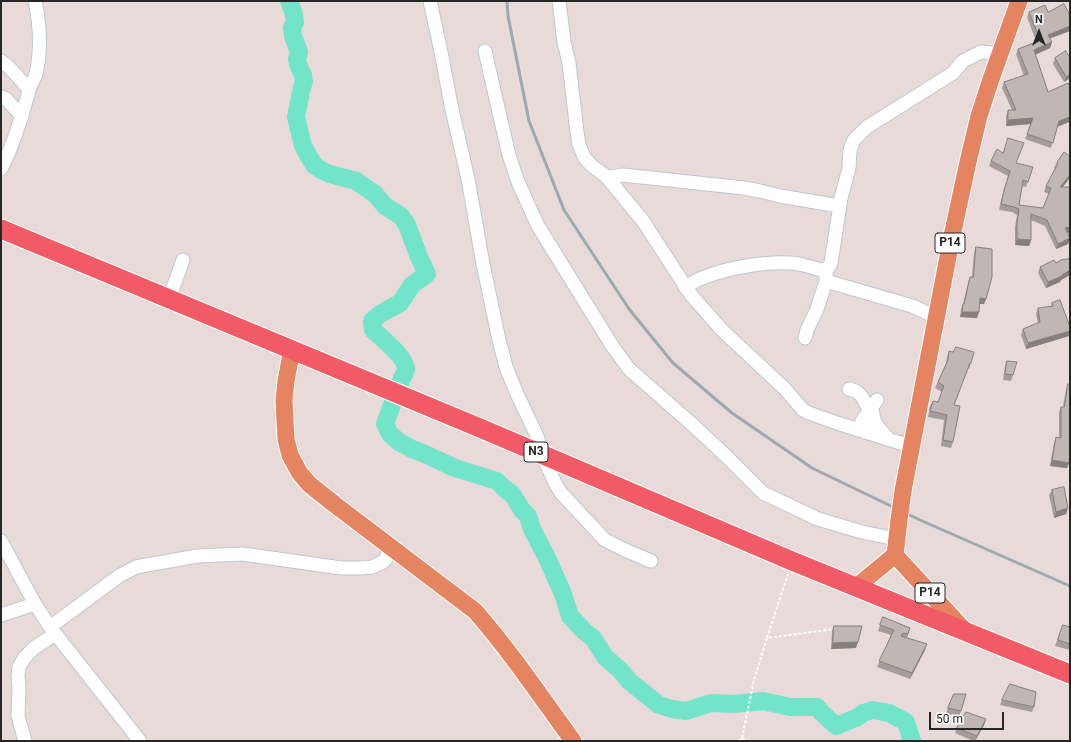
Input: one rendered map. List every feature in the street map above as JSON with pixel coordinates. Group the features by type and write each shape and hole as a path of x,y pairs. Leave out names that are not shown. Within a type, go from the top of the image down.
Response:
{"highway":[{"name":"N3","path":"1,229 292,349 856,588 1070,674"}],"main road":[{"name":"P14","path":"965,631 896,547 910,446 968,162 990,79 1019,1"},
{"path":"292,349 284,401 286,439 290,455 299,472 309,484 475,611 501,642 573,741"},
{"path":"856,588 896,547"}],"street":[{"path":"1,169 11,151 29,91 36,75 39,20 36,1"},
{"path":"430,1 468,179 480,250 499,340 506,367 516,394 537,436 542,454 561,493 601,536 611,544 651,561"},
{"path":"559,1 564,42 569,63 579,144 584,157 592,166 607,178 643,222 686,287 710,318 790,393 803,410 910,446"},
{"path":"485,51 501,121 518,182 538,226 629,369 726,456 762,494 826,521 862,532 896,547"},
{"path":"805,338 817,308 831,263 839,206 849,168 850,150 854,140 867,126 953,73 963,61 981,52 1000,54"},
{"path":"1,61 9,67 28,87 29,91"},
{"path":"1,96 5,98 22,116"},
{"path":"607,178 623,175 744,188 839,206"},
{"path":"169,299 183,260"},
{"path":"686,287 703,277 728,269 787,263 801,264 826,276 912,306 936,317"},
{"path":"849,389 855,390 864,398 866,404 873,405"},
{"path":"865,432 862,421 873,405"},
{"path":"873,405 873,420 888,439"},
{"path":"1,541 35,604 52,631 140,741"},
{"path":"25,741 18,716 18,676 19,667 24,658 52,631 119,576 136,567 197,556 243,554 341,568 372,567 386,559 390,545"},
{"path":"1,615 35,604"}],"path":[{"path":"739,741 742,738 754,680 792,561"},
{"path":"767,638 837,628"},
{"path":"742,738 746,741"}],"building":[{"path":"1064,4 1070,15 1070,26 1048,35 1052,42 1034,50 1048,92 1068,83 1070,87 1070,117 1059,121 1053,143 1027,134 1033,118 1008,120 1008,110 1016,110 1004,82 1028,74 1018,49 1039,41 1037,38 1039,37 1029,12 1045,5 1048,12"},
{"path":"1066,51 1070,58 1070,74 1066,77 1055,58"},
{"path":"1008,138 1024,143 1016,163 1033,167 1028,182 1023,180 1019,205 1043,208 1051,188 1046,186 1058,163 1057,162 1064,152 1070,156 1070,175 1060,187 1070,187 1070,227 1065,228 1070,238 1058,244 1047,220 1031,214 1031,240 1017,239 1019,209 1001,204 1010,171 991,161 997,149 1003,153"},
{"path":"976,247 992,249 992,277 986,299 980,298 979,312 962,312 970,277 973,277"},
{"path":"1070,259 1070,270 1062,276 1048,282 1040,267 1054,260 1056,263 1061,260"},
{"path":"1060,300 1070,327 1070,331 1028,343 1023,329 1040,322 1038,308 1053,306 1052,303"},
{"path":"956,347 974,352 954,405 960,406 953,442 943,440 947,415 930,411 933,401 938,402 944,386 938,382 948,360 949,351 953,352"},
{"path":"1007,361 1017,362 1013,375 1005,374"},
{"path":"1068,384 1070,384 1069,463 1052,460 1056,437 1061,438 1061,407 1064,407"},
{"path":"1064,487 1068,508 1056,512 1052,490"},
{"path":"883,617 910,628 908,634 903,633 901,636 927,644 912,673 879,661 894,630 880,625"},
{"path":"1063,625 1070,627 1070,644 1058,640"},
{"path":"834,626 862,626 858,642 833,643"},
{"path":"1010,684 1036,692 1034,707 1002,700"},
{"path":"954,694 966,694 961,711 948,708"},
{"path":"966,712 986,719 977,736 957,728"}],"waterway":[{"path":"289,1 295,22 292,28 293,36 299,52 297,59 304,82 296,117 303,146 314,165 330,174 356,181 375,194 385,206 401,216 407,225 427,274 412,285 400,303 380,314 372,321 373,330 398,354 405,364 406,369 385,424 390,434 399,442 412,449 455,468 497,481 512,494 522,510 528,516 532,529 563,594 570,616 593,638 605,657 620,670 629,681 659,705 686,711 711,703 733,704 763,701 790,707 817,707 836,726 856,718 863,713 873,710 889,713 906,722 912,741"}],"railway":[{"path":"507,1 508,16 529,121 564,210 629,309 673,363 732,413 812,468 920,520 1070,586"}]}
